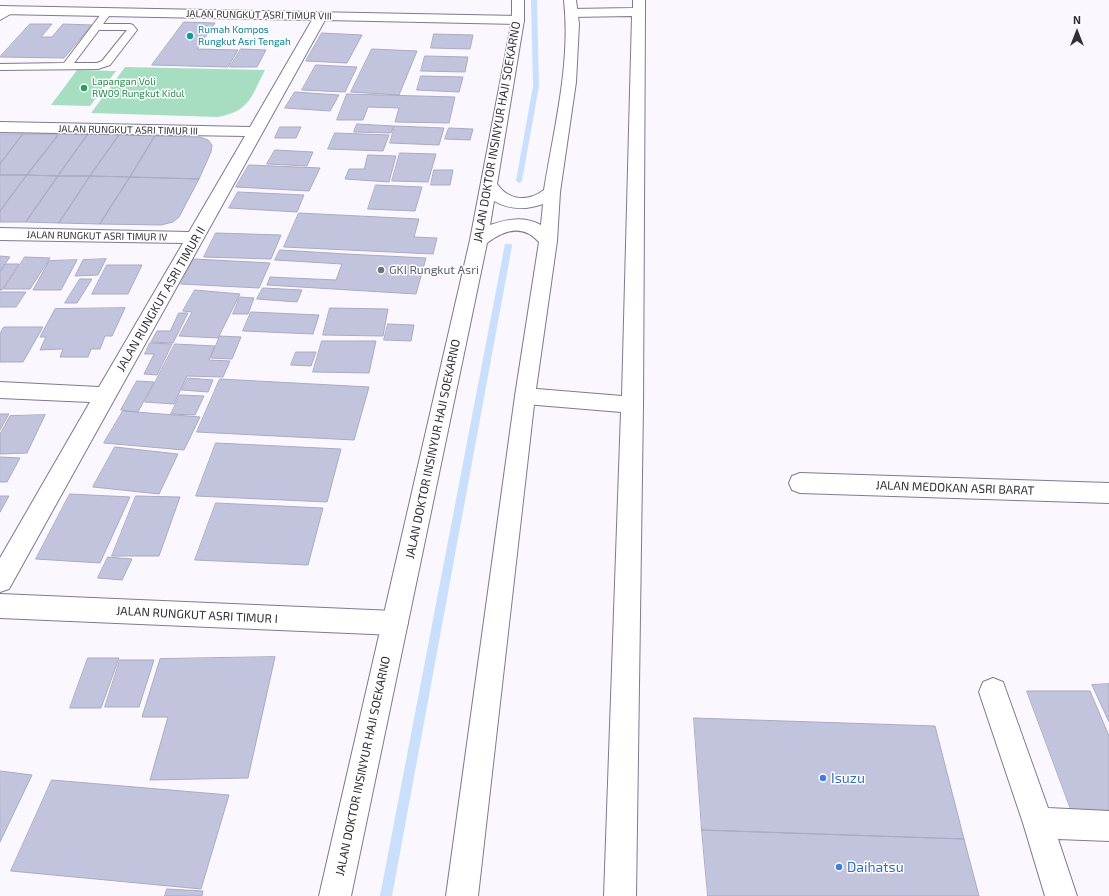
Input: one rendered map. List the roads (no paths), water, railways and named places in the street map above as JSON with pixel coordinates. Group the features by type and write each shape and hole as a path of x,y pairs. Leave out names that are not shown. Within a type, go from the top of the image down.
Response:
{"street":[{"path":"462,896 525,396 548,241 552,192 569,82 572,24 571,7 639,6 632,405 620,896"},
{"name":"JALAN RUNGKUT ASRI TIMUR VIII","path":"6,10 321,16 518,10"},
{"name":"JALAN DOKTOR INSINYUR HAJI SOEKARNO","path":"334,896 479,240 518,10"},
{"name":"JALAN RUNGKUT ASRI TIMUR II","path":"0,581 321,16"},
{"name":"JALAN RUNGKUT ASRI TIMUR III","path":"0,127 255,132"},
{"path":"488,183 500,197 516,203 534,202 545,198 552,192"},
{"path":"479,240 497,229 508,225 521,225 533,228 542,234 548,241"},
{"name":"JALAN RUNGKUT ASRI TIMUR IV","path":"0,234 195,238"},
{"path":"0,390 106,395"},
{"path":"525,396 632,405"},
{"name":"JALAN MEDOKAN ASRI BARAT","path":"800,483 1109,493"},
{"name":"JALAN RUNGKUT ASRI TIMUR I","path":"0,606 395,623"},
{"path":"993,692 1038,823 1061,896"},
{"path":"1038,823 1109,826"}],"lane":[{"path":"0,17 6,10"},
{"path":"67,66 107,12"},
{"path":"0,67 98,66 106,63 132,30 130,27 125,26 96,27"}],"waterway":[{"path":"519,181 536,86 534,0"},
{"path":"386,896 508,246"}],"place":[{"name":"Rumah Kompos Rungkut Asri Tengah","path":"190,36"},
{"name":"Lapangan Voli RW09 Rungkut Kidul","path":"84,88"},
{"name":"GKI Rungkut Asri","path":"381,270"},
{"name":"Isuzu","path":"823,778"},
{"name":"Daihatsu","path":"839,867"}]}
